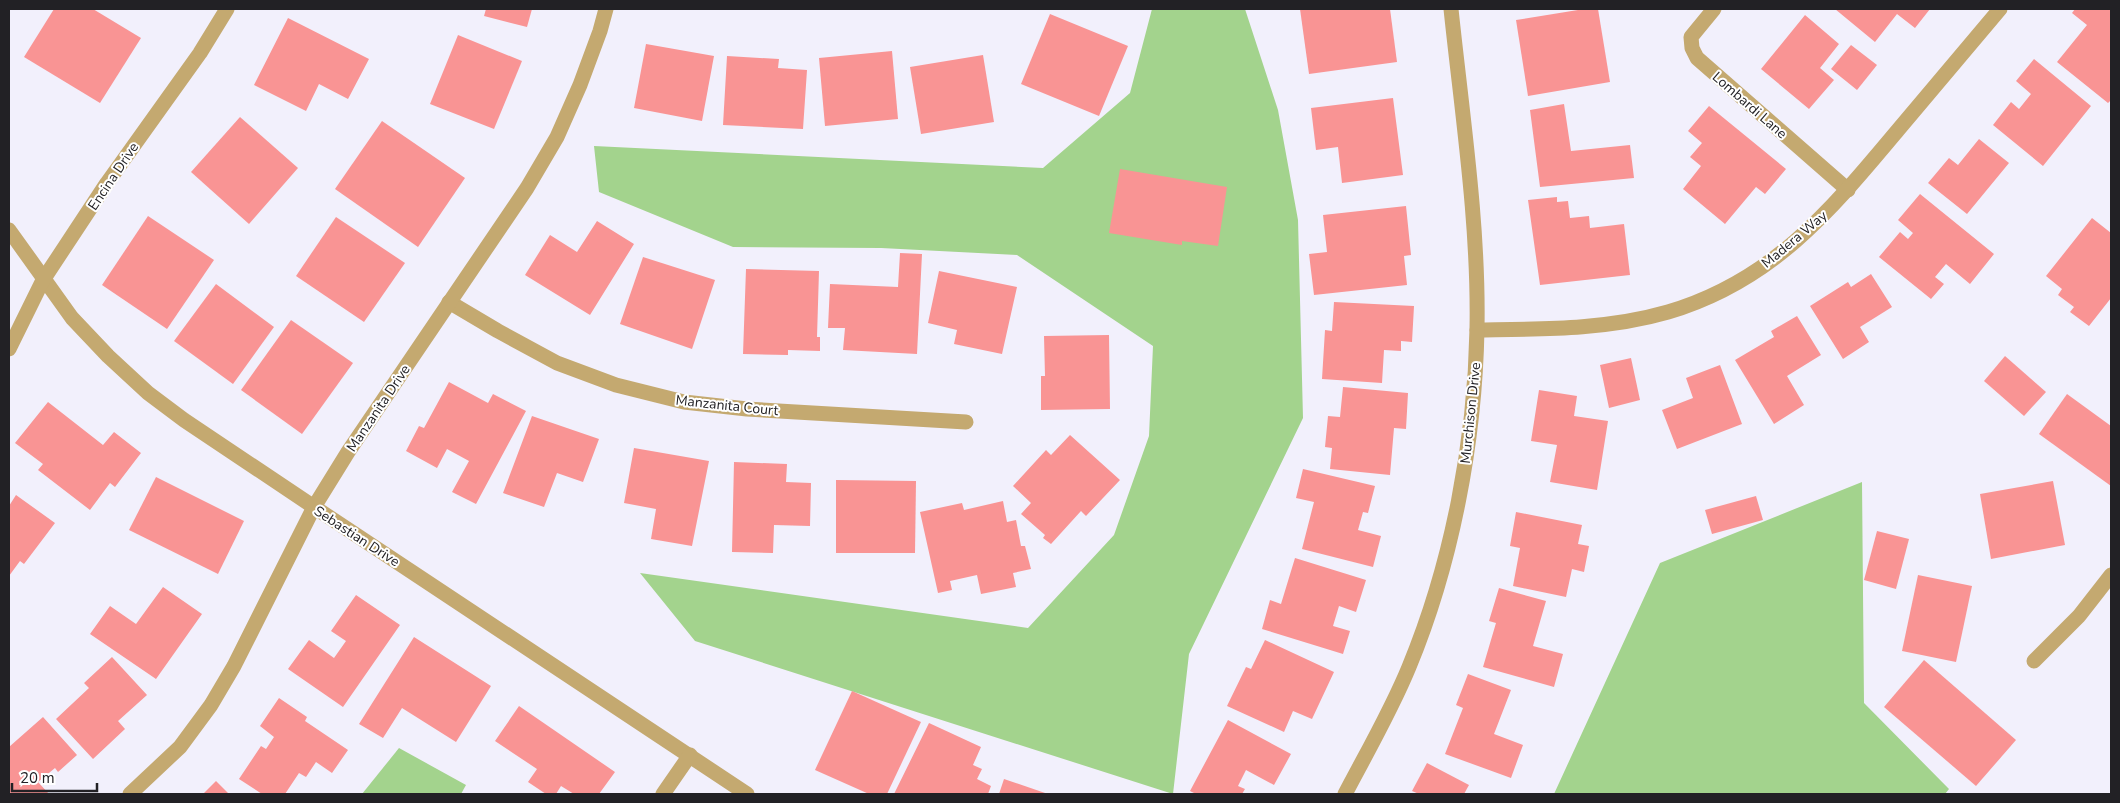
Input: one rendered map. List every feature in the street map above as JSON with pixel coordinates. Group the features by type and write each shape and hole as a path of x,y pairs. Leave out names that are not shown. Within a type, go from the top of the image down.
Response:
{"street":[{"name":"Encina Drive","path":"9,349 43,280 107,183 200,53 227,9"},
{"name":"Manzanita Drive","path":"130,794 180,746 211,705 234,666 314,508 348,452 527,188 557,136 580,85 600,32 606,9"},
{"name":"Murchison Drive","path":"1345,794 1383,724 1409,666 1432,604 1464,473 1472,404 1477,330 1475,248 1452,9"},
{"name":"Lombardi Lane","path":"1714,9 1691,37 1692,48 1697,58 1848,190"},
{"name":"Madera Way","path":"1477,330 1561,329 1619,323 1669,312 1721,291 1770,263 1809,231 1848,190 2000,9"},
{"name":"Sebastian Drive","path":"9,230 72,318 108,356 148,393 184,420 314,508 747,794"},
{"name":"Manzanita Court","path":"449,302 557,363 616,385 684,402 748,409 966,422"},
{"path":"2034,661 2080,616 2111,575"},
{"path":"663,794 690,755"}],"green space":[{"path":"1152,9 1245,9 1278,110 1298,220 1303,418 1189,654 1173,794 695,641 640,573 1028,628 1114,535 1149,436 1153,346 1017,255 881,248 733,247 599,192 594,146 1043,168 1130,93"},
{"path":"1862,482 1864,703 1949,789 1945,794 1554,794 1660,563"},
{"path":"399,748 466,785 461,794 362,794"}],"building":[{"path":"54,9 93,9 141,38 100,103 24,57"},
{"path":"486,9 532,9 527,27 484,16"},
{"path":"1300,9 1390,9 1397,62 1309,74"},
{"path":"1584,9 1598,9 1610,82 1528,96 1516,20"},
{"path":"1835,9 1930,9 1915,28 1897,14 1875,42"},
{"path":"2075,9 2111,9 2111,100 2108,103 2057,62 2087,25 2072,13"},
{"path":"1050,14 1128,46 1099,116 1021,84"},
{"path":"1805,15 1839,44 1820,68 1834,80 1809,109 1761,69"},
{"path":"288,18 369,59 348,99 319,84 306,111 254,85"},
{"path":"458,35 522,61 494,129 430,104"},
{"path":"646,44 714,56 702,121 634,108"},
{"path":"1851,45 1877,65 1857,90 1831,69"},
{"path":"892,51 898,119 825,126 819,58"},
{"path":"983,55 994,122 921,134 910,67"},
{"path":"727,56 779,59 778,68 807,70 803,129 723,125"},
{"path":"2034,59 2091,106 2043,166 1993,125 2011,102 2019,109 2031,94 2016,81"},
{"path":"1393,98 1403,175 1342,183 1338,147 1316,150 1311,108"},
{"path":"1564,104 1571,151 1630,145 1634,178 1540,187 1530,110"},
{"path":"1709,106 1786,169 1765,194 1756,187 1725,224 1683,189 1701,166 1690,157 1702,143 1688,131"},
{"path":"240,117 298,168 249,224 191,172"},
{"path":"382,121 465,178 418,247 335,189"},
{"path":"1979,139 2009,163 1967,214 1928,183 1949,158 1958,165"},
{"path":"1120,169 1227,187 1218,246 1182,241 1182,245 1109,233"},
{"path":"1920,194 1994,254 1970,284 1946,264 1935,277 1944,284 1931,299 1879,257 1900,232 1908,239 1913,233 1898,220"},
{"path":"1557,197 1557,202 1568,201 1570,218 1589,216 1590,228 1624,224 1630,275 1540,285 1528,200"},
{"path":"1406,206 1411,255 1404,256 1407,285 1314,295 1309,254 1327,252 1323,215"},
{"path":"148,216 214,260 167,329 102,285"},
{"path":"336,217 405,263 364,322 296,276"},
{"path":"2092,218 2111,233 2111,298 2089,326 2070,312 2074,307 2058,295 2062,289 2046,276"},
{"path":"597,221 634,244 590,315 525,275 550,235 577,252"},
{"path":"900,253 922,254 917,354 843,350 845,328 828,328 830,284 898,287"},
{"path":"643,257 715,280 692,349 620,324"},
{"path":"746,269 819,271 817,337 820,337 820,351 788,350 788,355 743,354"},
{"path":"939,271 1017,287 1002,354 954,344 957,330 928,323"},
{"path":"1871,274 1892,307 1860,327 1869,342 1843,359 1810,306 1848,282 1851,287"},
{"path":"216,284 274,327 233,384 174,341"},
{"path":"1334,302 1414,306 1412,342 1401,341 1401,351 1384,350 1382,383 1322,379 1325,330 1332,331"},
{"path":"1797,316 1821,355 1787,376 1804,405 1774,424 1735,360 1774,337 1771,331"},
{"path":"291,320 353,363 302,434 241,390"},
{"path":"1109,335 1110,409 1041,410 1041,376 1045,376 1044,336"},
{"path":"2005,356 2046,392 2024,416 1984,381"},
{"path":"1631,358 1640,400 1609,408 1600,365"},
{"path":"1720,365 1742,424 1677,449 1662,410 1693,398 1686,378"},
{"path":"449,382 488,403 493,394 526,411 476,504 452,492 469,461 447,449 437,468 406,451 419,426 424,428"},
{"path":"1343,387 1408,393 1406,429 1394,428 1390,475 1330,469 1332,448 1325,447 1328,416 1340,417"},
{"path":"1539,390 1577,396 1574,416 1608,421 1597,490 1550,482 1557,445 1531,441"},
{"path":"2067,394 2111,426 2111,486 2039,434"},
{"path":"48,402 103,445 114,432 141,453 115,487 110,483 90,510 38,470 43,464 15,443"},
{"path":"532,416 599,439 583,482 557,473 544,507 503,493"},
{"path":"1070,435 1120,480 1086,516 1081,511 1051,544 1043,538 1045,535 1021,514 1031,503 1013,486 1046,450 1051,455"},
{"path":"634,448 709,461 692,546 651,539 656,509 624,503"},
{"path":"734,462 787,464 786,482 811,483 810,526 774,525 773,553 732,552"},
{"path":"1303,469 1375,486 1368,513 1363,512 1358,530 1381,536 1373,567 1302,549 1314,502 1296,498"},
{"path":"156,477 244,521 218,574 129,530"},
{"path":"836,480 916,481 915,553 836,553"},
{"path":"2053,481 2065,545 1991,559 1980,494"},
{"path":"16,495 55,523 24,564 20,561 9,576 9,506"},
{"path":"1756,496 1763,520 1712,534 1705,510"},
{"path":"1003,501 1007,522 1016,520 1021,546 1025,546 1031,569 1013,573 1016,587 981,594 977,575 950,581 952,590 938,593 920,512 962,503 964,510"},
{"path":"1516,512 1582,525 1578,544 1589,546 1584,572 1572,569 1566,597 1513,586 1520,548 1510,546"},
{"path":"1877,531 1909,539 1896,589 1864,580"},
{"path":"1295,558 1366,580 1356,612 1339,606 1333,626 1350,631 1343,654 1262,629 1270,600 1281,604"},
{"path":"1918,575 1972,586 1956,662 1902,651"},
{"path":"163,587 202,614 156,679 90,634 110,606 136,624"},
{"path":"1499,588 1546,601 1533,646 1563,654 1554,687 1483,667 1496,623 1489,621"},
{"path":"356,595 400,625 343,707 288,669 309,640 334,658 346,641 331,631"},
{"path":"414,637 491,686 456,742 402,708 383,738 359,724"},
{"path":"1265,640 1334,672 1312,719 1293,711 1284,732 1227,706 1246,667 1251,669"},
{"path":"112,657 147,695 118,721 125,729 93,759 56,719 89,688 84,683"},
{"path":"1924,660 2016,740 1976,786 1884,707"},
{"path":"1468,674 1511,690 1494,734 1523,745 1511,778 1445,754 1463,708 1456,705"},
{"path":"852,691 921,722 887,794 869,794 815,770"},
{"path":"279,698 307,717 305,721 348,750 332,773 316,762 306,777 299,773 285,794 262,794 239,779 261,746 266,749 274,737 260,726"},
{"path":"519,706 615,772 599,794 574,794 561,786 556,794 546,794 528,782 537,769 495,741"},
{"path":"43,717 77,755 58,772 55,768 38,782 49,794 9,794 9,747"},
{"path":"1228,720 1291,754 1274,785 1246,770 1238,786 1245,789 1242,794 1196,794 1190,791"},
{"path":"929,723 981,747 973,765 982,769 977,779 991,786 988,794 894,794"},
{"path":"1427,763 1469,785 1464,794 1419,794 1412,791"},
{"path":"1004,779 1048,794 999,794"},
{"path":"216,781 229,794 203,794"}]}
